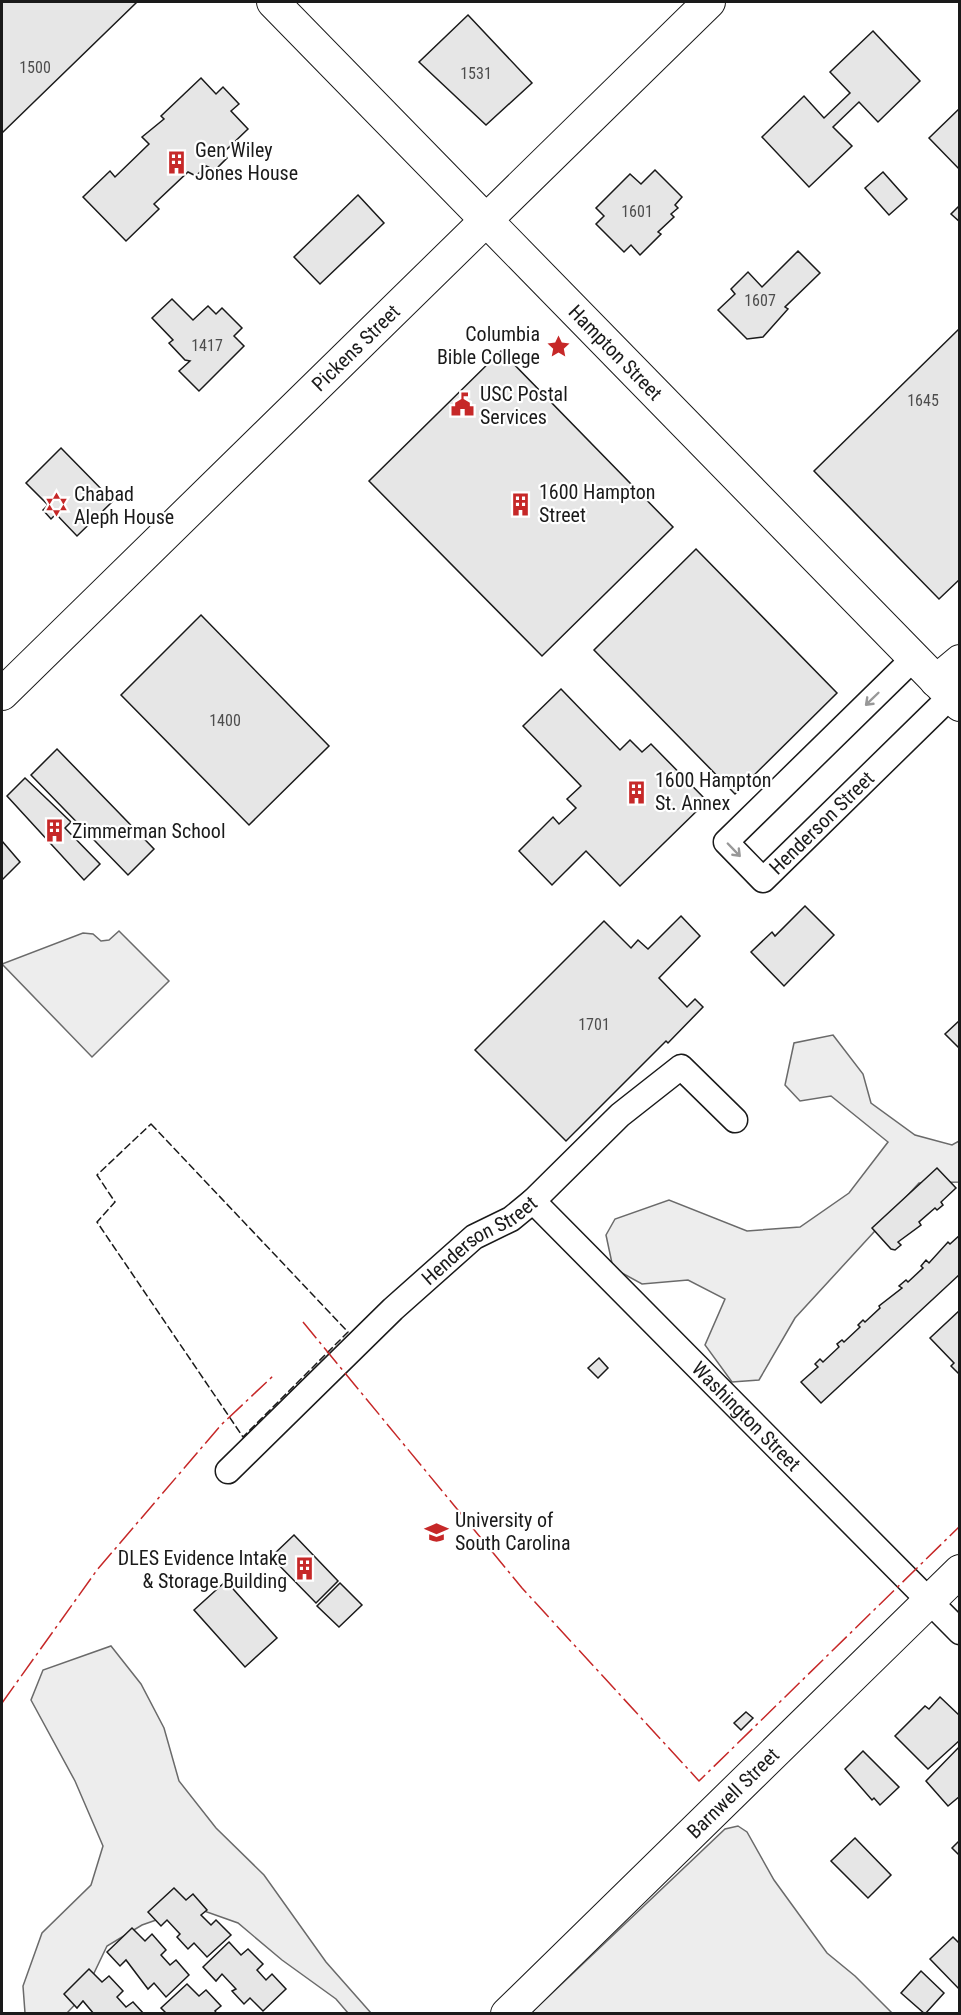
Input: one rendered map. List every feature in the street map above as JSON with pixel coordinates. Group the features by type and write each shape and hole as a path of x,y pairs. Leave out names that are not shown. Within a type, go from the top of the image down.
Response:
{"street":[{"name":"Hampton Street","path":"273,2 914,658 951,686"},
{"name":"Pickens Street","path":"6,682 709,2"},
{"name":"Henderson Street","path":"914,658 726,842 763,880 951,686"},
{"name":"Henderson Street","path":"228,1471 393,1309 443,1264 474,1237 511,1219 533,1201 620,1114 681,1067 735,1120"},
{"name":"Washington Street","path":"533,1201 960,1632"},
{"name":"Barnwell Street","path":"507,2013 960,1570"}],"shaded area":[{"path":"119,931 169,981 92,1057 2,964 83,933 93,934 101,941 109,940"},
{"path":"833,1035 863,1074 871,1103 915,1135 952,1145 959,1141 959,1182 919,1183 795,1318 759,1380 732,1382 705,1345 725,1299 688,1280 642,1284 613,1268 606,1235 615,1219 669,1200 747,1231 800,1227 849,1193 888,1142 831,1096 800,1101 785,1085 794,1043"},
{"path":"111,1646 141,1684 164,1728 179,1781 216,1828 264,1875 326,1962 371,2013 348,2013 336,1999 282,1960 238,1923 193,1907 142,1925 107,1946 83,1996 67,2013 25,2013 23,1986 42,1933 91,1885 103,1846 75,1781 31,1700 43,1670"},
{"path":"738,1826 747,1832 774,1880 827,1953 855,1976 892,2013 530,2014 725,1829"}],"building":[{"path":"2,2 137,2 2,133"},
{"path":"468,15 532,83 486,125 419,62"},
{"path":"873,31 920,81 878,122 859,102 833,127 852,146 809,187 762,137 804,96 824,118 850,93 830,72"},
{"name":"Gen Wiley Jones House","path":"201,78 216,94 223,87 239,104 231,111 248,129 224,152 227,158 215,170 206,166 196,176 188,172 154,204 159,209 126,241 83,197 110,171 115,177 149,144 142,137 164,119 161,116"},
{"path":"960,108 960,170 929,138"},
{"path":"655,170 682,197 675,205 678,208 671,214 674,217 658,232 661,234 640,255 631,245 624,252 596,224 604,216 596,208 630,174 641,184"},
{"path":"883,172 907,199 889,215 865,188"},
{"path":"358,195 384,223 320,284 294,257"},
{"path":"960,205 960,222 951,214"},
{"path":"798,251 820,273 785,307 788,309 763,337 747,339 718,310 735,294 731,289 748,272 762,287"},
{"path":"172,299 193,320 208,306 216,314 222,308 242,328 234,336 244,346 199,391 179,371 190,361 185,360 169,343 173,340 152,318"},
{"path":"960,328 960,579 939,599 814,471"},
{"name":"1600 Hampton Street","path":"501,351 673,527 542,656 369,481"},
{"path":"61,448 113,501 77,536 56,514 51,519 43,510 48,505 26,483"},
{"path":"696,549 837,693 735,794 594,650"},
{"path":"201,615 329,746 249,825 121,695"},
{"name":"1600 Hampton St. Annex","path":"561,689 620,750 630,740 642,752 651,744 707,801 620,886 586,851 552,885 519,851 553,817 559,824 576,808 567,799 581,786 523,726"},
{"path":"57,749 154,849 128,875 31,775"},
{"name":"Zimmerman School","path":"25,778 71,822 65,828 100,864 84,880 7,796"},
{"path":"2,841 20,862 2,880"},
{"path":"805,906 834,935 784,986 751,952 772,932 775,936"},
{"path":"681,916 700,936 659,978 687,1007 695,999 703,1007 566,1141 475,1050 604,921 631,948 638,940 648,949"},
{"path":"960,1020 960,1049 945,1034"},
{"path":"937,1168 956,1188 941,1202 943,1205 937,1210 935,1208 919,1222 921,1225 898,1242 901,1245 895,1250 891,1249 872,1228"},
{"path":"960,1235 960,1274 821,1403 801,1382 818,1367 815,1364 820,1359 823,1362 839,1347 837,1344 842,1340 844,1342 860,1327 858,1325 863,1320 865,1322 880,1308 879,1306 902,1288 899,1286 906,1280 908,1282 923,1268 921,1266 926,1260 929,1263 948,1242 950,1244"},
{"path":"960,1310 960,1375 951,1366 954,1363 930,1338"},
{"path":"599,1358 608,1368 598,1378 588,1368"},
{"name":"DLES Evidence Intake & Storage Building","path":"294,1535 338,1581 316,1603 271,1557"},
{"path":"226,1581 277,1638 245,1667 194,1610"},
{"path":"340,1583 362,1605 339,1627 317,1606"},
{"path":"940,1697 960,1716 960,1740 928,1769 895,1736 925,1706 929,1709"},
{"path":"746,1712 753,1718 741,1730 734,1723"},
{"path":"960,1746 960,1796 948,1806 926,1781"},
{"path":"863,1751 899,1787 880,1805 874,1798 872,1800 845,1769"},
{"path":"855,1838 891,1875 868,1898 831,1861"},
{"path":"960,1840 960,1856 952,1848"},
{"path":"174,1888 186,1900 193,1894 207,1910 201,1915 211,1925 216,1920 231,1935 207,1957 194,1943 188,1949 177,1937 180,1934 167,1920 161,1926 148,1912"},
{"path":"132,1928 145,1941 152,1934 166,1950 161,1955 170,1965 176,1960 189,1975 166,1997 154,1983 148,1989 126,1960 120,1966 107,1952"},
{"path":"953,1937 960,1944 960,1990 930,1959"},
{"path":"229,1942 241,1955 248,1949 263,1964 257,1970 266,1980 272,1974 286,1989 263,2011 250,1998 244,2004 232,1991 236,1989 222,1974 216,1981 203,1967"},
{"path":"89,1969 102,1982 109,1976 123,1991 117,1997 126,2007 133,2002 144,2014 94,2014 83,2001 77,2008 64,1994"},
{"path":"921,1971 944,1993 925,2014 901,1993"},
{"path":"187,1984 199,1996 206,1990 221,2006 215,2011 217,2014 167,2014 161,2008"}],"fence":[{"path":"151,1124 348,1332 243,1437 97,1222 115,1202 97,1175 151,1124"}],"power":[{"path":"303,1322 522,1588 699,1781 960,1526"},
{"path":"2,1703 97,1570 221,1425 273,1376"}],"place":[{"name":"Gen Wiley Jones House","path":"177,162"},
{"name":"Columbia Bible College","path":"558,346"},
{"name":"USC Postal Services","path":"462,405"},
{"name":"1600 Hampton Street","path":"521,504"},
{"name":"Chabad Aleph House","path":"56,505"},
{"name":"1600 Hampton St. Annex","path":"637,792"},
{"name":"Zimmerman School","path":"54,831"},
{"name":"University of South Carolina","path":"437,1532"},
{"name":"DLES Evidence Intake & Storage Building","path":"305,1569"}]}
